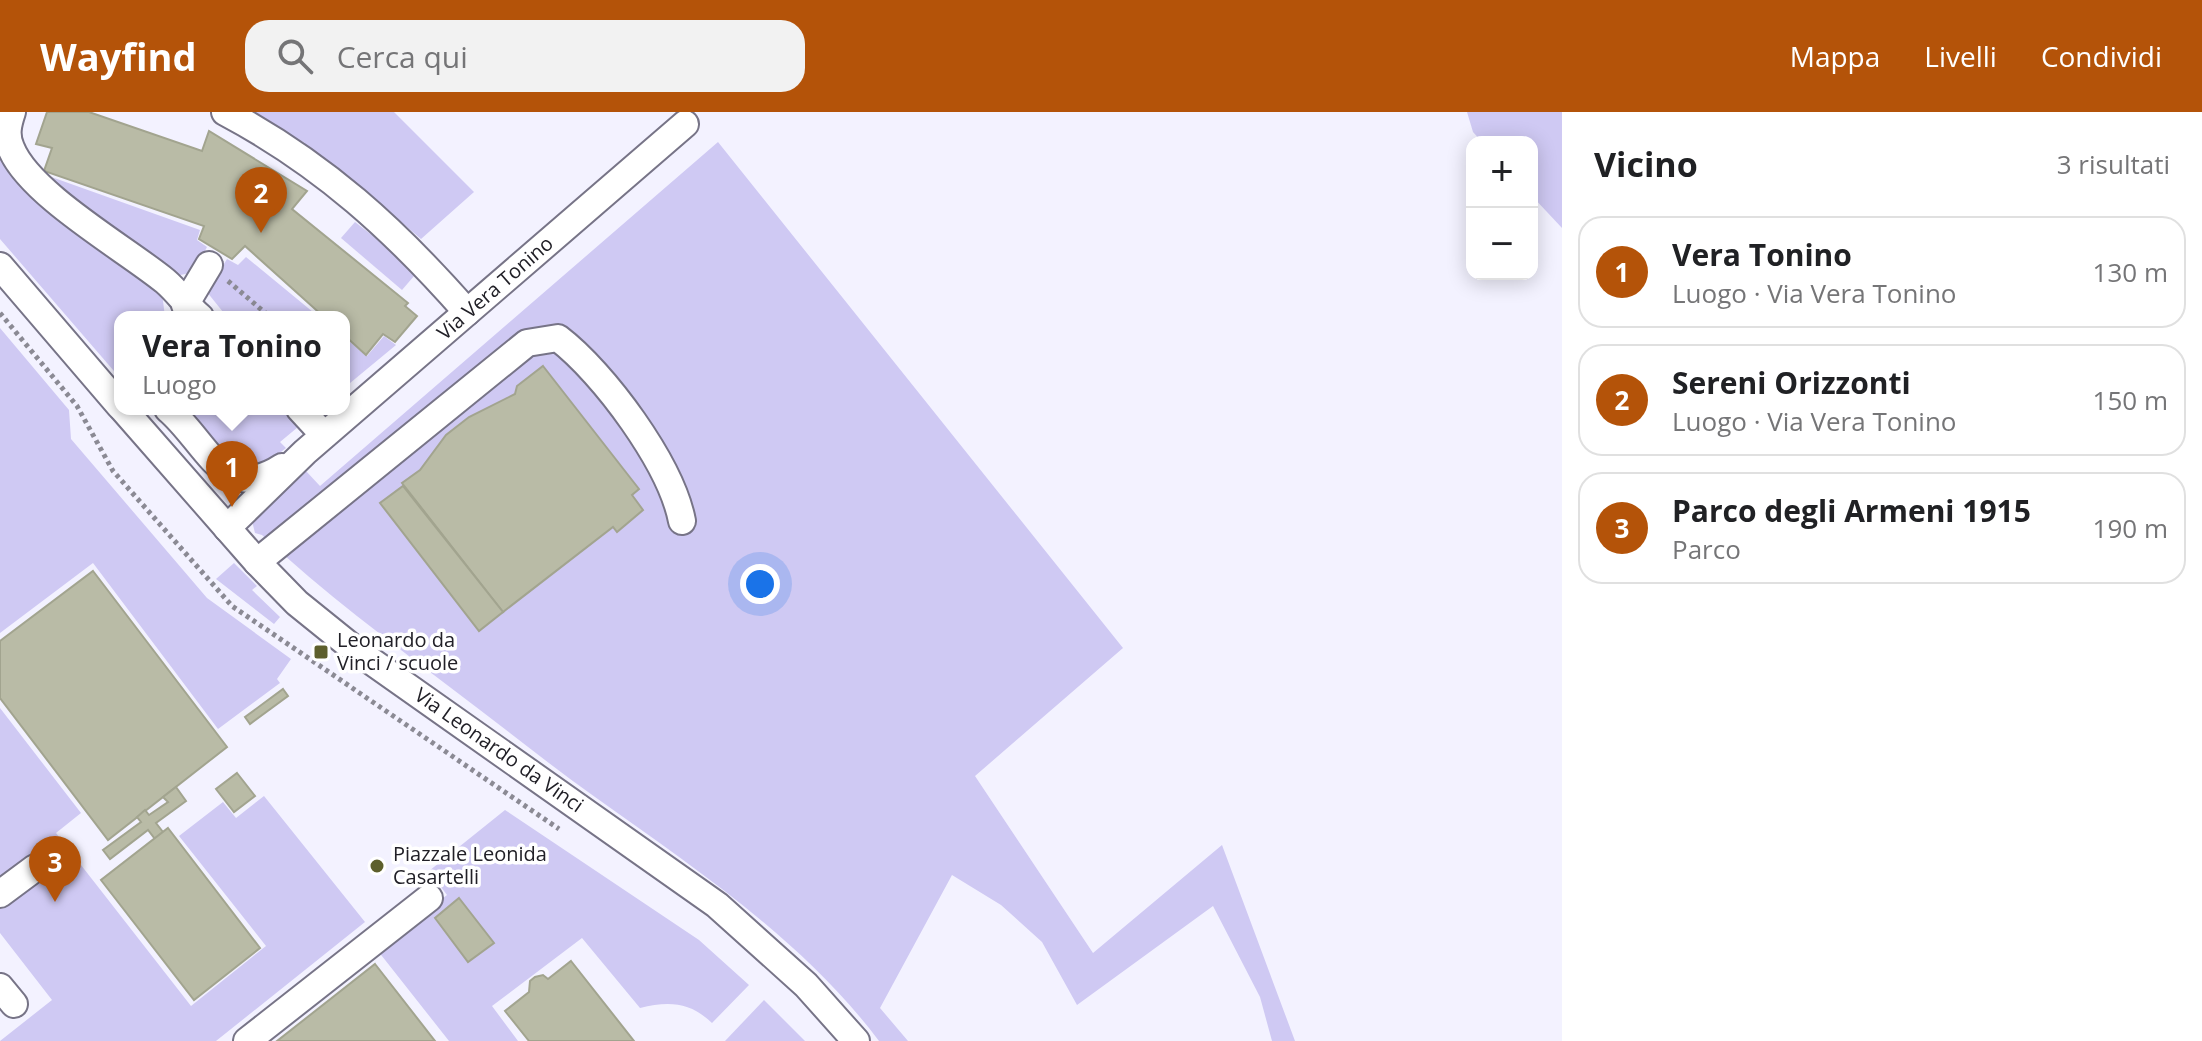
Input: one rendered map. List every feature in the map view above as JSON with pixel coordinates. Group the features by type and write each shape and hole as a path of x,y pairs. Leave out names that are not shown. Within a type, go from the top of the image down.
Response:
{"street":[{"path":"12,112 7,129 11,149 21,165 63,207 168,283 192,311 209,265"},
{"path":"225,112 299,156 366,208 424,261 467,312"},
{"name":"Via Vera Tonino","path":"350,413 685,124"},
{"name":"Via Leonardo da Vinci","path":"0,266 114,396"},
{"path":"257,562 527,343 558,338 580,355 646,441 677,497 682,521"},
{"name":"Via Leonardo da Vinci","path":"130,415 257,562 297,603 354,649 717,905 806,985 856,1041"},
{"name":"Via Vera Tonino","path":"174,415 230,475 244,482 272,473 314,444"},
{"path":"302,415 314,444"},
{"name":"Via Vera Tonino","path":"227,528 348,415"},
{"path":"0,894 35,868"},
{"path":"247,1041 429,898"}],"path":[{"path":"209,265 263,311"},
{"path":"0,313 77,406 113,471 232,606 567,834"}],"shaded area":[{"path":"247,112 394,112 474,192 421,239 341,171 304,149 305,143"},
{"path":"1467,112 1562,112 1562,228 1538,202 1538,136 1477,136"},
{"path":"0,140 162,293 164,311 114,311 114,371 0,239"},
{"path":"718,142 1123,648 975,776 1093,953 1222,845 1295,1041 1272,1041 1260,997 1213,906 1077,1005 1042,942 1001,905 952,875 880,1008 908,1041 879,1041 817,971 747,908 542,758 357,616 262,535 255,533 251,517 305,470 320,486"},
{"path":"43,174 200,230 197,240 207,247 199,263 192,271 176,275 62,193"},
{"path":"355,222 390,249 414,276 402,290 341,238"},
{"path":"246,257 312,311 222,311 207,292 227,259 238,265"},
{"path":"0,328 69,410 71,439 207,598 291,659 277,679 280,683 218,729 93,563 0,633"},
{"path":"384,336 396,345 350,383 350,342 367,356"},
{"path":"186,415 287,415 298,427 280,442 286,448 267,463 241,470"},
{"path":"234,563 257,586 252,590 280,617 274,624 216,579"},
{"path":"0,708 81,813 56,833 191,1006 266,946 179,836 223,802 236,818 264,796 365,922 216,1041 0,1041 52,1000 0,933"},
{"path":"505,810 699,940 749,985 712,1023 696,1011 679,1005 660,1004 640,1008 582,938 492,1006 518,1041 449,1041 378,951 447,895 429,871"},
{"path":"764,1000 805,1041 725,1041"}],"building":[{"path":"47,112 89,112 202,151 209,131 307,191 292,209 408,303 405,306 417,316 395,342 383,334 366,355 350,340 350,311 317,311 245,246 232,259 199,239 204,226 44,171 52,148 36,144"},
{"path":"543,366 639,489 632,495 643,510 617,532 613,527 503,612 402,483 420,470 446,435 469,417 515,394 517,386"},
{"path":"403,486 503,612 479,631 380,503"},
{"path":"93,571 227,747 108,840 0,698 0,641"},
{"path":"283,689 288,696 250,724 245,717"},
{"path":"237,773 255,796 234,812 216,789"},
{"path":"176,787 186,801 156,823 163,832 155,839 148,830 110,859 103,850 141,822 137,817 145,810 149,815 168,802 163,797"},
{"path":"168,828 260,948 194,1000 101,880"},
{"path":"459,898 494,943 468,962 435,918"},
{"path":"571,961 634,1041 529,1041 505,1011 529,992 530,981 535,977 543,975 548,979"},
{"path":"375,964 435,1041 277,1041"}],"place":[{"name":"Sereni Orizzonti","path":"261,233"},
{"name":"Vera Tonino","path":"232,507"},
{"name":"Leonardo da Vinci / scuole","path":"321,652"},
{"name":"Piazzale Leonida Casartelli","path":"377,866"},
{"name":"Parco degli Armeni 1915","path":"55,902"}]}
